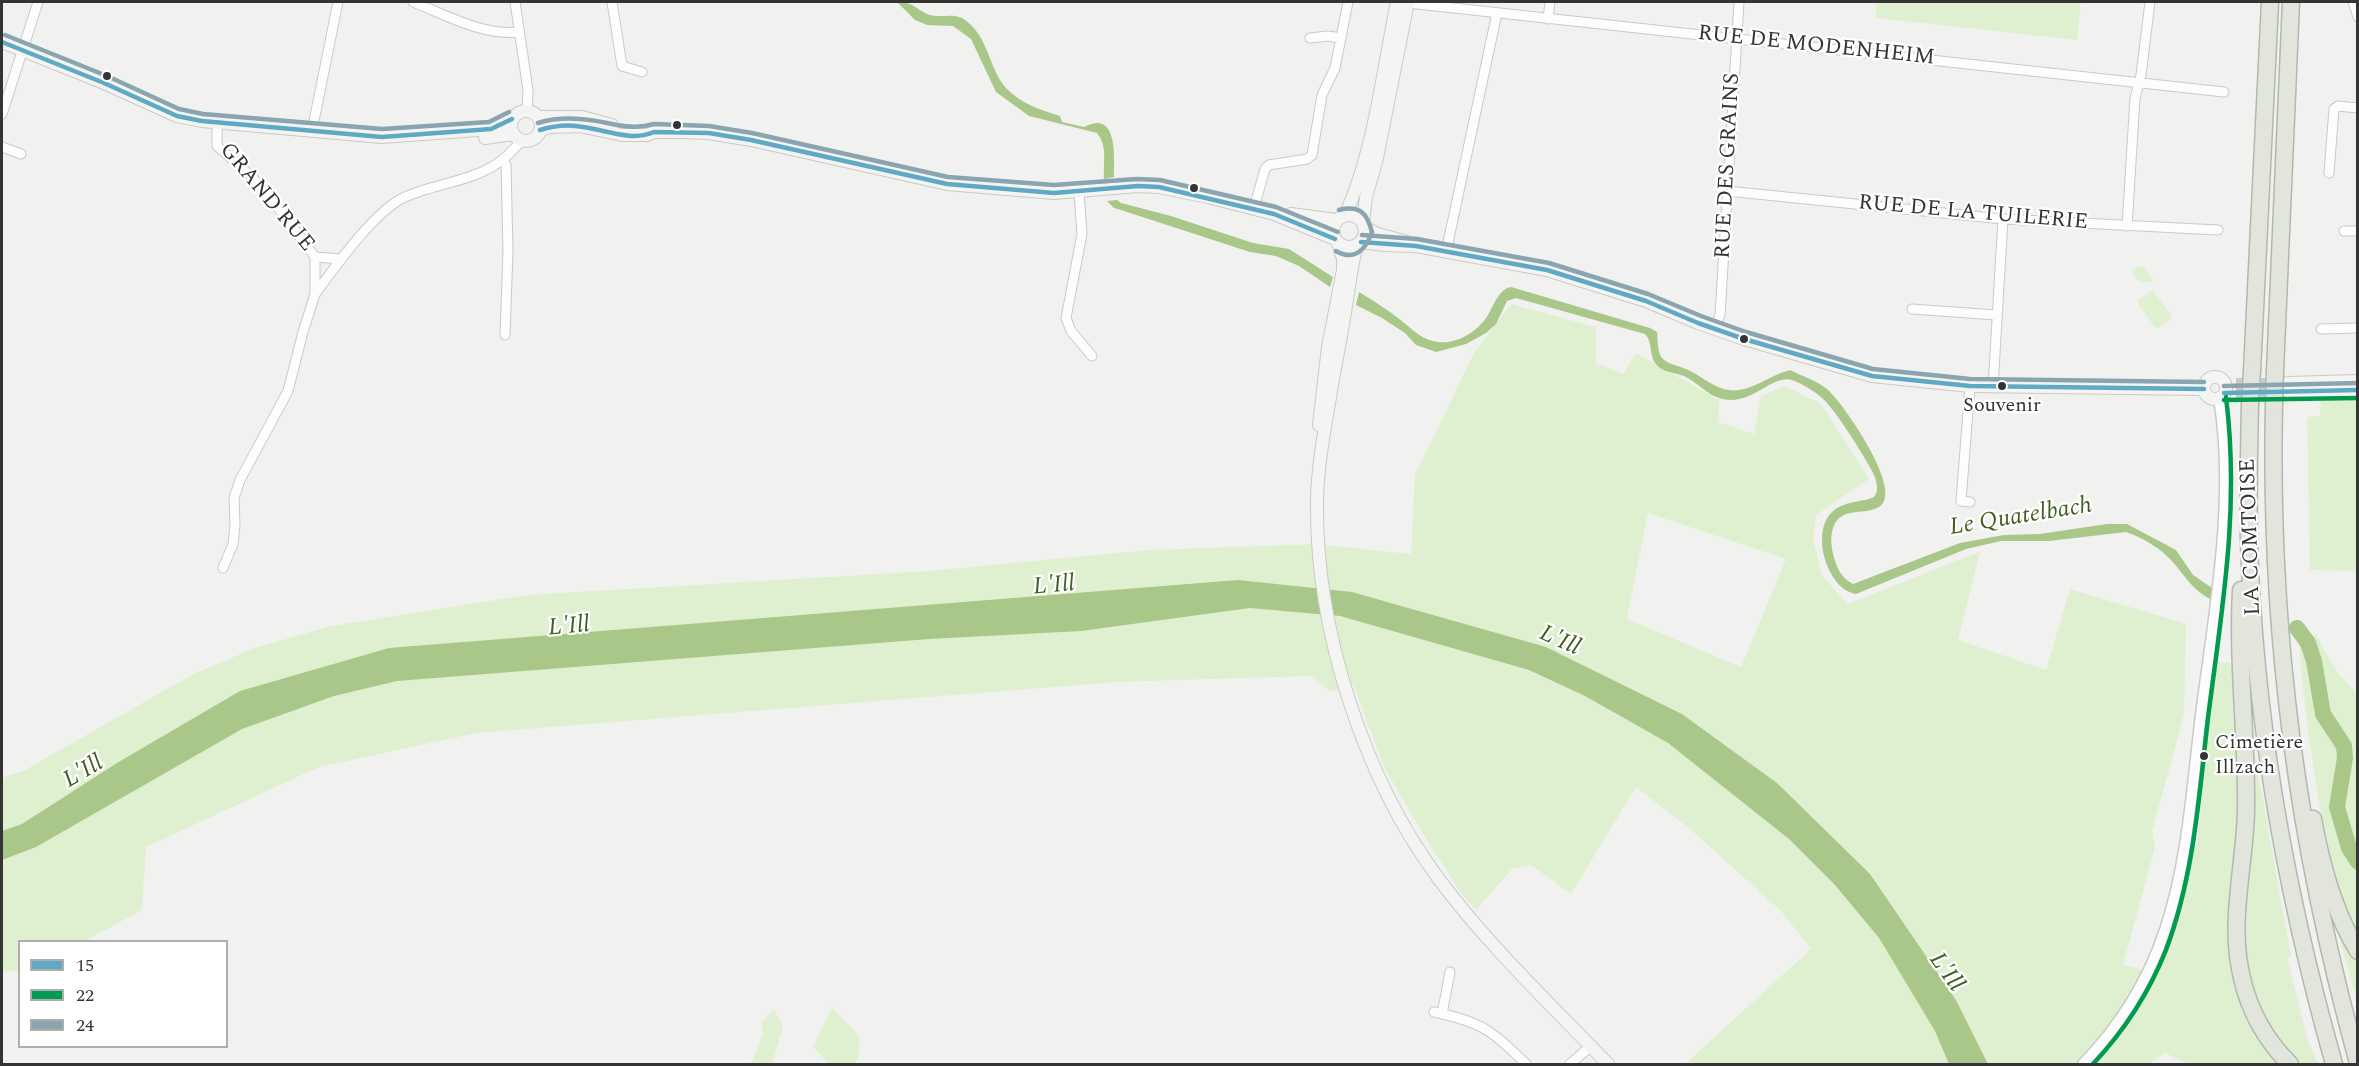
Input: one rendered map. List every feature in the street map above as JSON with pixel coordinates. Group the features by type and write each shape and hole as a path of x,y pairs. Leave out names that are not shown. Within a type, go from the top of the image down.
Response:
{"highway":[{"name":"LA COMTOISE","path":"2270,2 2250,404 2249,542 2261,700 2278,830 2314,995 2334,1065"},
{"name":"LA COMTOISE","path":"2291,2 2274,404 2273,510 2278,612 2285,696 2302,818 2317,897 2358,1063"},
{"path":"2249,542 2241,592 2246,810 2236,938 2241,977 2253,1010 2271,1044 2290,1065"},
{"path":"2285,696 2301,745 2316,835 2335,902 2348,936 2358,951"}],"main road":[{"path":"1346,280 1343,259 1333,230 1356,193 1403,2"},
{"path":"1403,2 1377,158 1366,197 1364,225 1346,280 1320,461 1317,498 1328,617 1354,714 1377,770 1416,844 1437,877 1466,914 1608,1065"},
{"name":"GRAND'RUE","path":"2,42 104,83 177,116 217,122"},
{"path":"217,122 382,137 491,129 513,119 518,113 582,117 615,126 647,129 654,132 709,133 751,140 947,184 1035,192 1079,192 1138,186 1169,189 1274,214 1326,233 1347,247 1359,243 1416,246 1547,270 1646,301 1714,329 1872,376 1993,387 2204,389"},
{"path":"532,114 540,130"},
{"path":"513,119 511,127 517,137"},
{"path":"415,136 440,140 535,138 540,130 550,127 580,126 622,135 647,135 654,132"},
{"path":"1274,214 1341,218 1355,216 1378,234 1403,240 1416,246"},
{"path":"2218,378 2228,391 2209,398 2204,389 2207,381 2218,378"},
{"path":"2358,381 2288,388 2358,390"}],"street":[{"path":"2,114 38,2"},
{"path":"312,131 338,2"},
{"path":"413,2 483,29 507,34 519,33"},
{"path":"515,2 532,114"},
{"path":"612,2 622,66 642,72"},
{"path":"1254,208 1265,169 1269,165 1307,159 1312,155 1322,95 1335,68 1348,3 1336,2"},
{"name":"RUE DE MODENHEIM","path":"1403,2 2224,92"},
{"path":"1548,19 1550,2"},
{"name":"RUE DES GRAINS","path":"1714,329 1720,315 1739,2"},
{"path":"2127,226 2134,98 2140,83 2150,2"},
{"path":"2353,2 2358,17"},
{"path":"1446,252 1497,13"},
{"path":"1310,38 1328,36 1341,38"},
{"path":"2329,173 2334,110 2338,106 2358,108"},
{"name":"GRAND'RUE","path":"217,122 217,146 251,176 269,196 315,256 341,259 386,209 403,198 485,171 499,163 517,137"},
{"path":"2,147 21,154"},
{"path":"499,163 506,165 508,251 505,335"},
{"name":"RUE DE LA TUILERIE","path":"1727,191 2003,219 2218,230"},
{"path":"1079,192 1082,234 1066,318 1071,331 1092,356"},
{"path":"1993,387 2003,219"},
{"path":"2344,231 2358,231"},
{"path":"223,568 233,544 234,498 253,455 285,399 315,294 315,256"},
{"path":"315,294 341,259"},
{"path":"1912,309 1996,315"},
{"path":"2321,329 2358,328"},
{"path":"1970,386 1960,501 1970,502"},
{"path":"2083,1065 2103,1044 2143,983 2165,929 2185,851 2219,583 2228,391"},
{"path":"1450,972 1438,1013 1477,1023 1495,1034 1526,1065"},
{"path":"1569,1065 1591,1046"}],"shaded area":[{"path":"897,2 911,4 930,15 962,18 971,25 983,42 1000,80 1012,94 1025,102 1060,116 1062,122 1084,127 1095,123 1103,124 1112,137 1114,177 1104,179 1104,149 1097,133 1029,116 996,92 971,39 953,26 927,25 915,20"},
{"path":"1877,2 2081,2 2077,40 1875,18"},
{"path":"1117,200 1253,243 1289,249 1333,277 1330,287 1299,266 1276,256 1250,252 1114,208 1107,201"},
{"path":"2143,266 2153,281 2143,283 2135,278 2132,269"},
{"path":"1511,287 1650,328 1657,332 1659,350 1663,359 1725,389 1745,389 1790,370 1827,389 1845,410 1866,442 1882,476 1885,490 1884,501 1881,505 1871,510 1842,516 1833,528 1831,536 1835,561 1842,575 1853,584 1960,543 2004,535 2040,534 2107,524 2127,524 2176,550 2193,575 2212,588 2210,599 2193,586 2161,551 2126,532 2049,541 2001,541 1966,549 1856,594 1846,590 1830,572 1822,547 1822,534 1825,522 1835,509 1874,497 1877,489 1876,481 1865,458 1835,413 1820,396 1804,385 1784,379 1748,396 1726,400 1714,396 1688,378 1658,366 1653,359 1645,334 1516,298 1507,301 1496,324 1486,333 1466,344 1436,352 1416,345 1405,333 1356,305 1359,292 1423,337 1433,341 1449,342 1465,337 1478,327 1500,294"},
{"path":"2152,290 2171,315 2171,319 2158,328 2138,304 2138,300"},
{"path":"1511,304 1596,327 1596,363 1623,374 1636,353 1719,400 1718,422 1754,434 1761,396 1785,386 1821,404 1869,479 1816,515 1813,540 1822,575 1847,604 1980,552 1958,640 2046,670 2070,589 2186,624 2184,715 2152,831 2155,847 2123,965 2153,972 2189,844 2197,845 2201,807 2195,806 2214,663 2228,662 2234,671 2238,767 2229,938 2232,972 2240,1004 2255,1035 2278,1064 2189,1064 2165,1053 2149,1064 1988,1064 1956,1000 1777,783 1682,714 1546,647 1352,592 1323,615 1340,616 1529,670 1585,696 1668,743 1789,839 1835,885 1879,938 1936,1031 1949,1064 1685,1064 1811,949 1781,911 1689,828 1636,787 1571,894 1531,865 1512,869 1476,910 1463,896 1425,837 1384,767 1353,684 1330,692 1312,676 1117,682 476,733 319,767 146,847 142,910 87,940 18,940 18,970 2,972 2,778 25,770 195,673 255,648 331,626 527,595 929,571 1149,550 1316,544 1411,554 1415,475 1475,351","holes":["1648,513 1786,559 1741,667 1627,619"]},
{"path":"2357,397 2357,571 2310,570 2307,417 2320,416 2321,398"},
{"name":"L'Ill","path":"1238,580 1352,592 1546,647 1682,714 1777,783 1870,874 1956,1000 1988,1064 1949,1064 1935,1031 1879,938 1835,885 1789,839 1668,743 1585,696 1529,670 1340,616 1250,608 1081,631 929,639 397,681 334,696 242,729 36,847 2,860 2,831 22,824 117,763 240,691 389,648"},
{"path":"2316,635 2338,673 2357,693 2357,937 2330,862 2308,729 2299,638"},
{"path":"2248,716 2291,957 2287,958 2307,1038 2318,1064 2296,1064 2260,1011 2243,959"},
{"path":"2330,906 2357,963 2357,1001"},
{"path":"832,1007 860,1037 858,1060 853,1064 829,1064 813,1047"},
{"path":"774,1009 783,1027 772,1064 751,1064 763,1034 761,1022"}],"waterway":[{"name":"Le Quatelbach","path":"2297,628 2308,643 2314,661 2323,714 2344,746 2345,758 2337,807 2349,848 2358,862"}],"tunnel":[{"path":"2236,384 2281,384"},
{"path":"2236,393 2283,392"}],"transit line":[{"name":"24","path":"5,35 107,76 179,109 203,114 382,129 489,122 509,112"},
{"name":"15","path":"2,42 104,83 177,116 202,121 382,137 491,129 512,119"},
{"name":"24","path":"538,123 575,119 635,127 654,124 709,126 752,133 948,177 1054,185 1137,179 1160,180 1276,207 1338,232"},
{"name":"15","path":"540,130 572,126 628,136 654,132 709,133 751,140 947,184 1054,193 1138,186 1159,187 1274,214 1335,239"},
{"name":"24","path":"1336,251 1349,255 1359,252 1367,244 1372,232 1362,212 1352,209 1339,210"},
{"name":"24","path":"1362,235 1417,239 1549,263 1648,294 1746,332 1873,369 1970,379 2204,382"},
{"name":"15","path":"1361,242 1416,246 1547,270 1646,301 1744,339 1872,376 1970,386 2204,389"},
{"name":"24","path":"2224,386 2358,383"},
{"name":"15","path":"2224,393 2358,390"},
{"name":"22","path":"2093,1064 2135,1011 2152,981 2175,922 2189,865 2228,558 2231,479 2226,397"},
{"name":"22","path":"2224,400 2358,398"}],"place":[{"name":"Souvenir","path":"2002,386"},
{"name":"Cimetière Illzach","path":"2204,756"}]}
